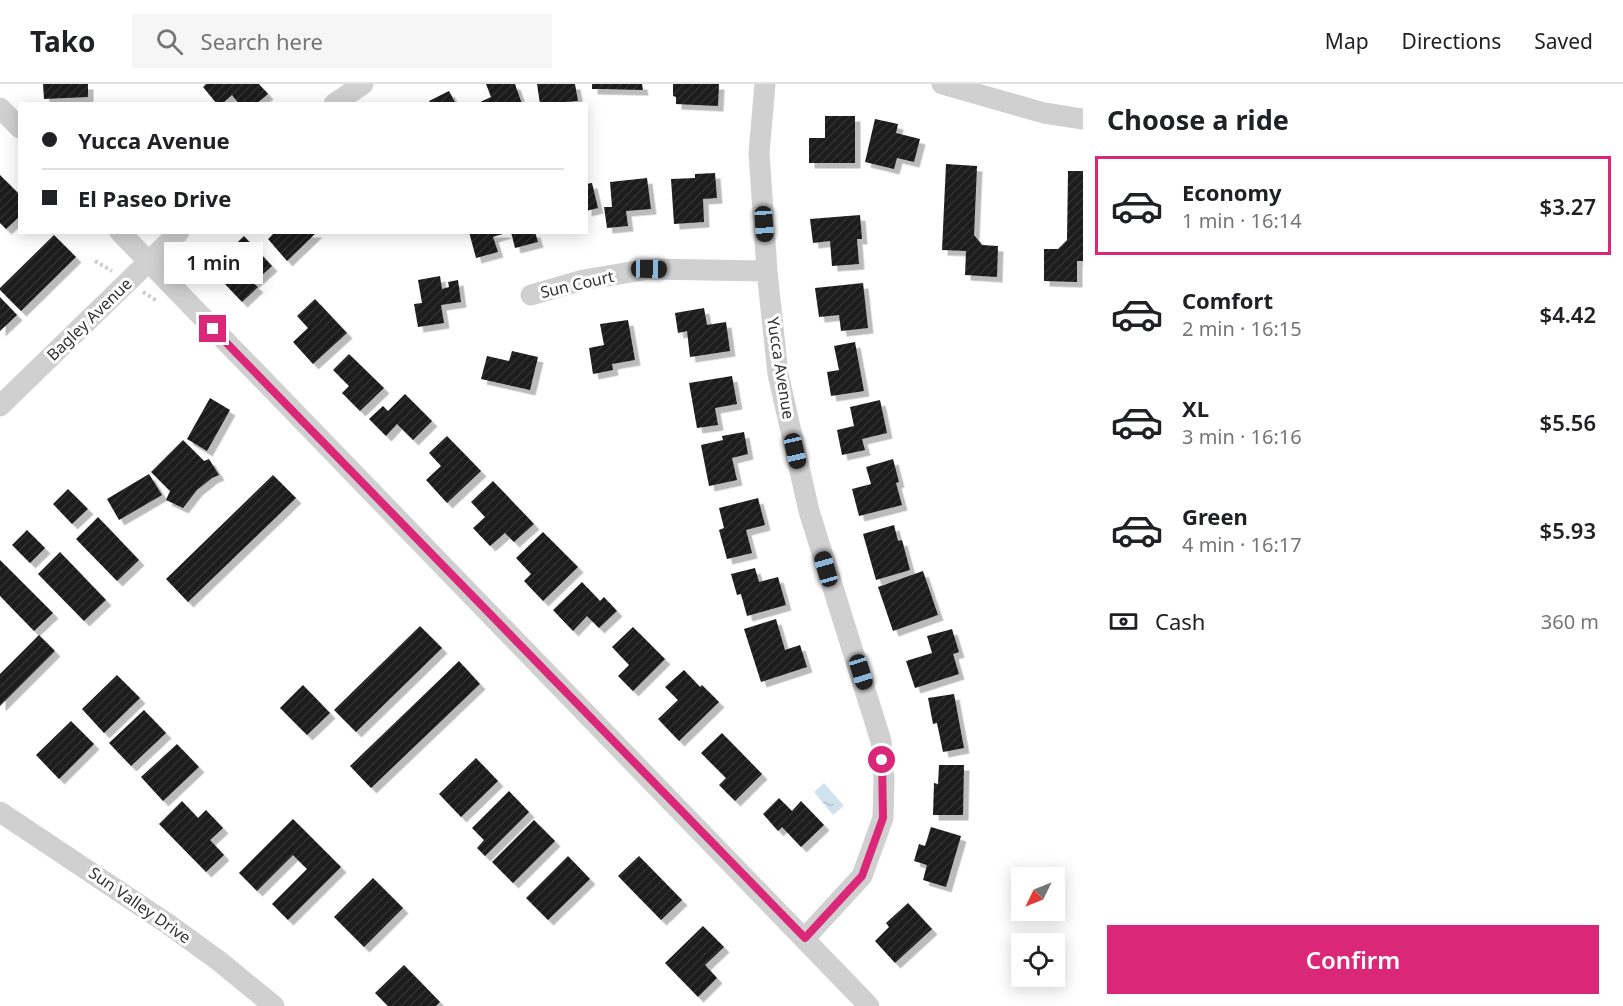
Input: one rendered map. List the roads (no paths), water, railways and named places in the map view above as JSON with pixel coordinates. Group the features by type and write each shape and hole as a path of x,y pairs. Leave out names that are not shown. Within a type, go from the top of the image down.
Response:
{"street":[{"path":"337,102 363,84"},
{"name":"Yucca Avenue","path":"765,84 759,153 767,271 778,374 823,559 881,741 884,780 883,818 862,876 805,938"},
{"path":"942,84 963,87 1044,113 1083,119"},
{"path":"0,108 18,126"},
{"path":"122,234 869,1006"},
{"name":"Bagley Avenue","path":"0,406 177,234"},
{"name":"Sun Court","path":"531,295 583,280 649,269 767,271"},
{"name":"Sun Valley Drive","path":"0,812 177,930 274,1006"}],"water":[{"path":"824,783 844,806 833,815 814,792"}]}
